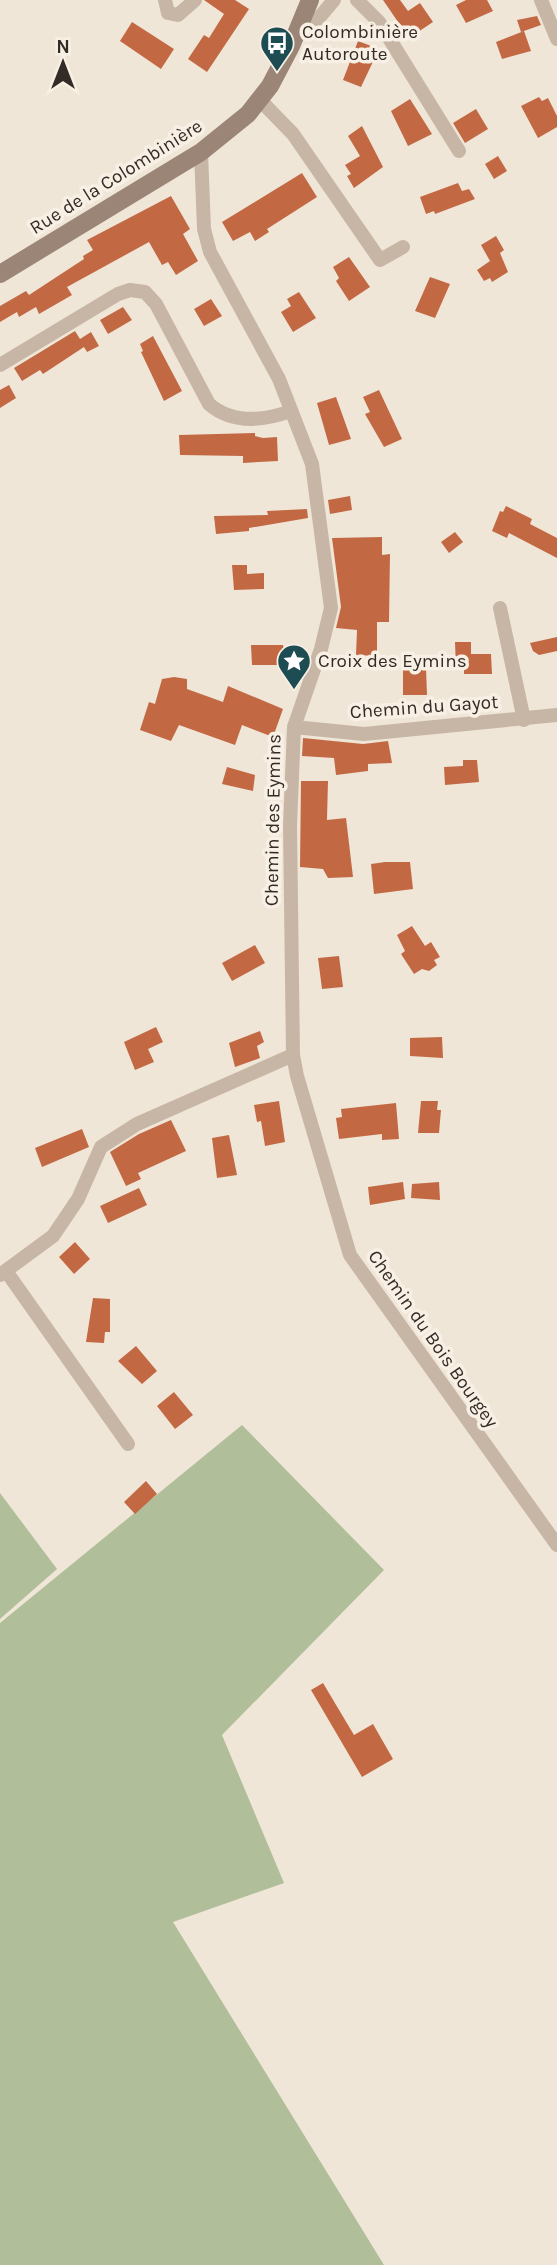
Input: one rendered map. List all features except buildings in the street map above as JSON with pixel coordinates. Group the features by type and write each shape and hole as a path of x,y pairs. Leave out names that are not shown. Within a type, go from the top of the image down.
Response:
{"street":[{"path":"165,0 168,13 178,15 194,0"},
{"name":"Rue de la Colombinière","path":"0,274 201,152 260,100 304,18 310,0"},
{"path":"304,18 317,19 334,0"},
{"path":"356,0 379,22 459,151"},
{"path":"541,0 557,39"},
{"path":"260,100 293,134 380,260 403,247"},
{"name":"Chemin des Eymins","path":"201,152 204,229 210,252 279,379 312,464 331,608 321,649 294,727 290,826 293,1055"},
{"path":"0,365 118,295 130,290 145,292 156,304 209,404 222,415 240,418 276,416 291,411"},
{"path":"500,608 524,720"},
{"name":"Chemin du Gayot","path":"294,727 364,734 557,715"},
{"path":"128,1444 3,1273 53,1236 78,1199 101,1147 137,1124 293,1055"},
{"name":"Chemin du Bois Bourgey","path":"293,1055 350,1255 557,1545"}],"green space":[{"path":"242,1425 384,1570 222,1735 284,1883 173,1922 384,2265 0,2265 0,1623"},
{"path":"0,1493 57,1569 0,1619"}],"place":[{"name":"Colombinière Autoroute","path":"277,73"},
{"name":"Croix des Eymins","path":"294,691"}]}
